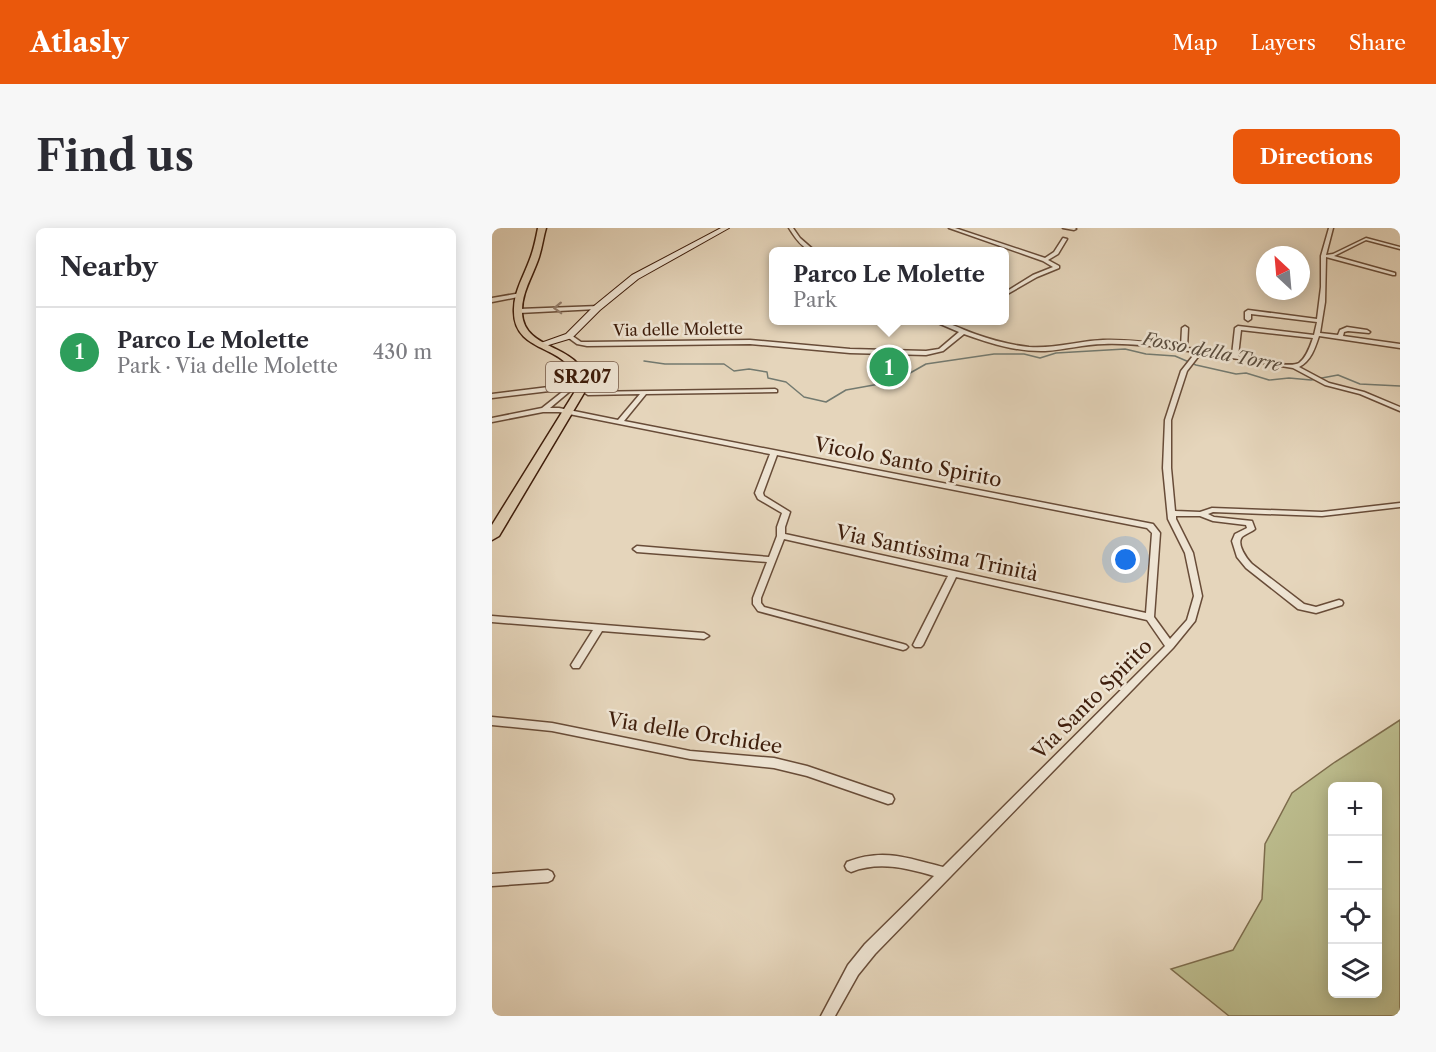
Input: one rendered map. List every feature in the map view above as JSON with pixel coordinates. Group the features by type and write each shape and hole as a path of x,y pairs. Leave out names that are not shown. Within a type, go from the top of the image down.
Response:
{"main road":[{"path":"519,311 521,295 535,257 542,228"},
{"name":"SR207","path":"492,536 581,388 582,375 574,364 524,331 519,311"}],"street":[{"path":"542,344 569,336 597,307 643,272 726,228"},
{"path":"791,228 796,237 808,247"},
{"path":"951,228 1007,247"},
{"path":"1065,228 1074,229"},
{"path":"1293,366 1305,360 1317,336 1330,231"},
{"path":"1045,260 1058,251 1065,239"},
{"path":"1326,256 1366,239 1400,248"},
{"path":"1009,248 1045,260 1057,267 1036,275 1009,292"},
{"path":"1326,256 1393,274"},
{"path":"492,300 521,295"},
{"path":"519,311 597,307"},
{"path":"1248,319 1248,312 1319,321"},
{"path":"1295,318 1298,335"},
{"path":"943,325 1030,348 1060,348 1111,342 1201,350 1293,366 1316,379 1365,394 1400,409"},
{"path":"1184,349 1185,328"},
{"path":"1235,356 1238,328 1400,346"},
{"path":"1340,338 1342,331 1346,329 1367,332"},
{"name":"Via delle Molette","path":"569,336 579,343 587,344 756,342 850,351 924,354 941,350 963,332"},
{"name":"Via Santo Spirito","path":"828,1016 853,970 870,949 1170,646 1191,621 1198,596 1194,566 1173,523 1171,513 1167,465 1167,420 1182,375 1201,350"},
{"path":"492,420 543,410 581,388"},
{"path":"492,396 581,388 645,392 775,392"},
{"path":"620,422 645,392"},
{"name":"Vicolo Santo Spirito","path":"543,410 620,422 1152,527 1156,532 1150,617"},
{"path":"774,453 759,494 786,512 781,527 782,536 770,560 757,600 758,606 763,611 903,647"},
{"path":"1201,514 1212,510 1322,514 1400,505"},
{"path":"1171,513 1201,514 1214,519 1245,521 1250,524 1251,529 1236,540 1241,557 1249,566 1299,605 1316,610 1339,603"},
{"name":"Via Santissima Trinità","path":"782,536 1150,617"},
{"path":"638,549 770,560"},
{"path":"918,645 954,573"},
{"path":"1150,617 1170,646"},
{"path":"492,619 704,636"},
{"path":"576,665 600,627"},
{"name":"Via delle Orchidee","path":"492,721 552,727 690,755 783,765 888,799"},
{"path":"851,866 863,860 876,859 945,873"},
{"path":"492,880 548,876"}],"green space":[{"path":"1400,720 1400,1016 1229,1016 1171,969 1233,950 1262,899 1265,844 1292,793"}],"waterway":[{"name":"Fosso della Torre","path":"644,361 665,364 724,364 734,371 749,369 767,372 768,378 786,382 804,397 826,402 846,390 896,381 926,364 994,354 1024,354 1040,358 1056,353 1125,349 1146,354 1175,356 1196,365 1236,374 1246,373 1269,380 1289,378 1311,380 1338,375 1360,384 1400,386"}],"place":[{"name":"Parco Le Molette","path":"889,367"}]}
